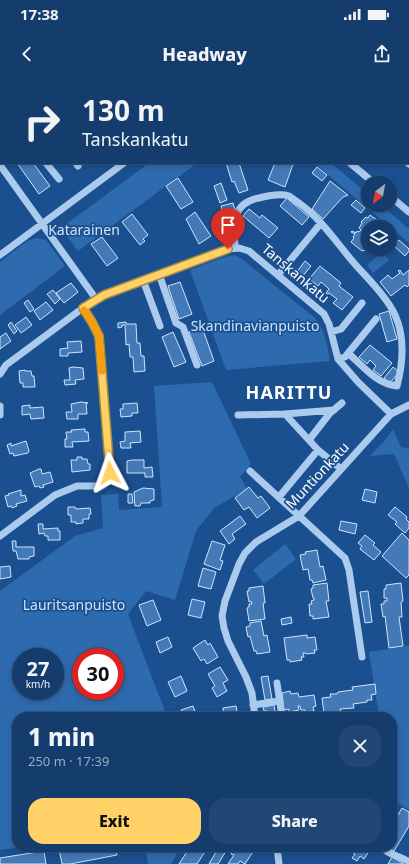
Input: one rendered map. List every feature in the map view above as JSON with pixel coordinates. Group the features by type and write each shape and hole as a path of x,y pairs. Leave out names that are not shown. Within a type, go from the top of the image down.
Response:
{"street":[{"path":"47,164 59,179"},
{"path":"0,255 123,164"},
{"path":"351,164 366,176"},
{"path":"0,165 94,300"},
{"path":"0,374 6,365 94,300 159,274 234,248 234,226 237,211 241,205 251,199 265,196 288,196 305,208 321,223 380,293 395,315 399,327 402,359 397,386 388,385 379,381 348,353"},
{"path":"397,202 409,212"},
{"path":"278,275 321,223"},
{"name":"Tanskankatu","path":"234,248 249,251 324,314 329,324 338,359 358,382 391,414"},
{"path":"159,274 176,322 183,327 197,365"},
{"path":"143,280 160,326"},
{"path":"331,332 341,330 362,303"},
{"path":"0,536 55,495 76,486 97,486 104,483 110,473 99,336 83,308"},
{"path":"338,359 345,357 376,319"},
{"path":"309,440 334,410 342,403"},
{"name":"Muntionkatu","path":"255,712 252,693 246,676 228,641 222,616 239,564 245,553 256,542 299,516 391,414 409,405"},
{"path":"0,406 0,415"},
{"path":"238,415 285,414 334,410"},
{"path":"285,414 318,450 341,469"},
{"path":"279,497 318,450"},
{"path":"250,472 339,551 348,562 362,657"},
{"path":"277,683 281,712"},
{"path":"254,705 279,701"},
{"path":"278,852 279,864"},
{"path":"387,852 401,857 409,862"}],"green space":[{"name":"Katarainen","path":"148,164 196,164 78,251 61,228"},
{"path":"315,164 332,164 361,188 361,203"},
{"path":"372,212 389,212 409,229 409,243 397,233 397,220 382,220"},
{"path":"37,238 46,240 65,266 0,315 0,262 27,241"},
{"name":"Skandinavianpuisto","path":"235,255 315,318 324,334 330,361 226,370 190,270 224,257"},
{"path":"377,256 386,256 389,260 373,273 367,265"},
{"name":"Lauritsanpuisto","path":"212,382 251,464 240,477 247,489 214,508 196,531 175,600 146,591 128,614 165,712 12,712 12,848 0,850 0,591 75,536 103,528 101,495 118,494 119,510 162,507 154,386"},
{"path":"393,429 401,447 409,449 409,488 394,454 370,456 387,438"},
{"path":"285,544 296,559 264,584 253,570"},
{"path":"409,646 409,810 397,802 397,712 378,712 369,652"},
{"path":"146,852 178,852 171,864 148,864"}],"building":[{"path":"18,164 34,164 50,186 39,194"},
{"path":"226,164 239,164 248,190 239,193 234,181 232,182"},
{"path":"275,164 294,164 285,187 268,180"},
{"path":"317,167 327,175 322,181 312,173"},
{"path":"178,178 193,202 181,209 166,186"},
{"path":"330,181 348,195 343,197 323,219 312,209"},
{"path":"221,183 227,200 220,203 214,186"},
{"path":"287,198 309,217 302,225 280,206"},
{"path":"356,200 361,204 362,212 361,213 351,205"},
{"path":"233,203 235,210 223,213 221,206"},
{"path":"249,209 260,218 262,215 278,228 269,238 243,216"},
{"path":"195,212 211,236 199,244 186,219"},
{"path":"132,214 148,235 143,239 145,241 140,245 122,222"},
{"path":"370,215 377,220 363,220 366,217 368,218"},
{"path":"361,230 361,250 351,242 355,234 351,232 359,232"},
{"path":"102,237 118,258 107,266 91,244"},
{"path":"399,240 409,249 405,256 397,249 397,242"},
{"path":"305,261 311,266 302,277 296,273"},
{"path":"320,266 341,283 339,286 353,297 342,310 333,303 337,299 329,293 326,293 329,289 321,282 318,286 309,279"},
{"path":"400,270 403,275 409,270 409,285 407,287 405,285 391,296 380,282 388,275 392,279 400,273 398,271"},
{"path":"180,282 192,314 179,319 168,286"},
{"path":"71,283 78,292 64,303 56,293"},
{"path":"53,290 60,299 55,304 47,294"},
{"path":"28,300 34,309 30,312 24,303"},
{"path":"46,302 53,310 40,320 34,311"},
{"path":"389,311 397,339 387,342 379,314"},
{"path":"26,317 32,325 21,333 15,325"},
{"path":"11,322 17,331 14,334 8,325"},
{"path":"126,322 126,324 136,324 137,343 140,343 141,356 144,356 145,371 134,372 133,357 130,357 129,344 126,345 125,325 118,328 118,323"},
{"path":"202,327 214,361 202,366 189,332"},
{"path":"173,332 186,362 174,367 162,337"},
{"path":"6,333 11,341 0,349 0,337"},
{"path":"81,341 82,352 68,353 68,356 60,356 60,349 68,348 67,342"},
{"path":"370,345 392,363 381,376 373,370 376,366 370,360 367,364 359,357"},
{"path":"393,367 399,372 390,383 384,378"},
{"path":"69,368 83,368 84,379 75,380 76,384 65,385 64,380 70,380"},
{"path":"19,371 31,371 32,376 34,376 35,387 23,387 23,383 20,383"},
{"path":"81,402 88,403 86,403 87,414 78,414 78,419 67,419 66,412 72,412 71,404"},
{"path":"137,403 138,413 132,413 132,416 121,417 120,409 123,409 123,404"},
{"path":"30,405 30,408 43,407 44,418 31,419 30,414 22,415 22,406"},
{"path":"85,429 85,432 88,432 89,441 72,442 73,447 65,447 65,439 67,439 66,432"},
{"path":"140,431 141,442 130,443 131,448 121,448 120,442 125,441 125,432"},
{"path":"26,441 29,451 28,453 14,456 13,453 10,454 7,445 11,443 11,446"},
{"path":"77,457 87,459 88,464 90,464 90,470 72,472 71,460 77,460"},
{"path":"144,460 144,468 152,467 153,477 145,477 145,473 127,473 127,461"},
{"path":"41,469 42,474 50,472 53,482 43,485 44,487 35,487 30,473"},
{"path":"249,487 258,498 261,496 270,508 257,518 249,507 244,510 235,498"},
{"path":"143,488 154,489 154,500 150,501 150,503 141,503 140,506 135,506 134,492"},
{"path":"365,489 377,492 375,503 362,500"},
{"path":"21,490 21,496 25,495 27,501 16,504 17,506 12,508 11,506 8,507 5,496"},
{"path":"128,494 132,494 133,503 128,503"},
{"path":"68,507 75,507 76,509 90,508 91,514 89,514 89,519 83,519 83,523 76,524 76,522 71,522 71,515 68,515"},
{"path":"395,507 407,517 406,519 409,522 409,528 405,533 395,524 397,522 388,515"},
{"path":"240,516 246,524 232,534 235,539 229,544 220,531"},
{"path":"341,521 357,524 355,534 339,530"},
{"path":"38,524 43,524 43,529 58,528 58,531 60,531 60,540 48,540 48,536 45,536 44,533 39,534"},
{"path":"402,533 409,540 409,575 406,578 382,556"},
{"path":"365,535 375,543 373,545 381,552 374,560 360,549 362,546 358,543"},
{"path":"12,541 16,541 16,547 34,547 34,556 29,557 29,559 18,559 16,551 13,551"},
{"path":"212,541 225,545 220,560 223,561 220,570 204,564"},
{"path":"317,550 320,567 323,566 326,580 313,583 312,580 310,580 308,569 303,570 300,555 306,554 305,552"},
{"path":"10,566 11,577 0,579 0,567"},
{"path":"203,568 216,572 211,589 198,586"},
{"path":"327,583 329,601 326,601 329,617 313,619 313,616 310,616 309,604 312,604 311,601 314,600 311,589 313,588 313,585"},
{"path":"401,583 403,601 401,602 402,617 399,617 403,646 389,648 385,616 383,617 381,604 384,604 384,601 387,601 387,598 384,598 384,589 386,589 386,585"},
{"path":"263,586 265,619 249,621 247,608 249,607 249,604 252,604 251,601 249,602 247,591 249,591 249,588"},
{"path":"368,591 372,622 365,623 360,592"},
{"path":"192,599 205,602 201,618 188,615"},
{"path":"153,600 161,620 147,626 139,605"},
{"path":"291,617 292,623 282,625 281,619"},
{"path":"261,621 264,636 267,635 270,652 257,654 256,651 254,651 250,636 248,637 246,627 250,626 250,623"},
{"path":"307,635 307,638 315,637 317,650 314,650 315,653 303,653 304,657 301,657 302,660 290,662 290,660 287,660 284,638"},
{"path":"168,637 172,647 160,653 156,642"},
{"path":"205,640 208,645 210,643 218,657 207,664 204,659 201,661 193,648"},
{"path":"220,667 228,680 223,683 227,691 217,697 212,688 215,686 208,674"},
{"path":"181,676 187,691 175,697 168,682"},
{"path":"268,676 272,699 265,700 261,677"},
{"path":"375,684 376,694 371,695 372,700 353,704 354,708 340,709 341,712 324,712 322,698 331,697 330,694 353,690 352,687"},
{"path":"290,691 291,694 298,693 299,697 314,695 316,706 313,707 314,711 305,712 305,710 301,710 300,706 298,706 299,710 289,712 289,709 284,710 282,693"},
{"path":"274,705 275,712 264,711 263,707"},
{"path":"193,706 195,712 182,712 181,710"},
{"path":"236,706 237,712 223,712 223,708"},
{"path":"402,808 409,812 409,826 397,846 397,816"},
{"path":"44,852 46,864 0,864 0,858"},
{"path":"60,852 116,852 117,855 70,864 62,864"},
{"path":"187,852 205,852 197,864 179,864"},
{"path":"216,852 225,852 218,864 209,864"},
{"path":"232,852 253,852 245,864 240,861 238,864 228,864 234,855 231,854"},
{"path":"352,852 369,852 364,859 360,856 357,861 352,858 355,854"},
{"path":"392,857 404,864 388,864"}],"slow traffic":[{"path":"84,310 99,336 102,371"}],"district":[{"name":"HARITTU","path":"289,392"}],"route":[{"path":"110,473 99,336 83,308 104,295 228,249"}]}
